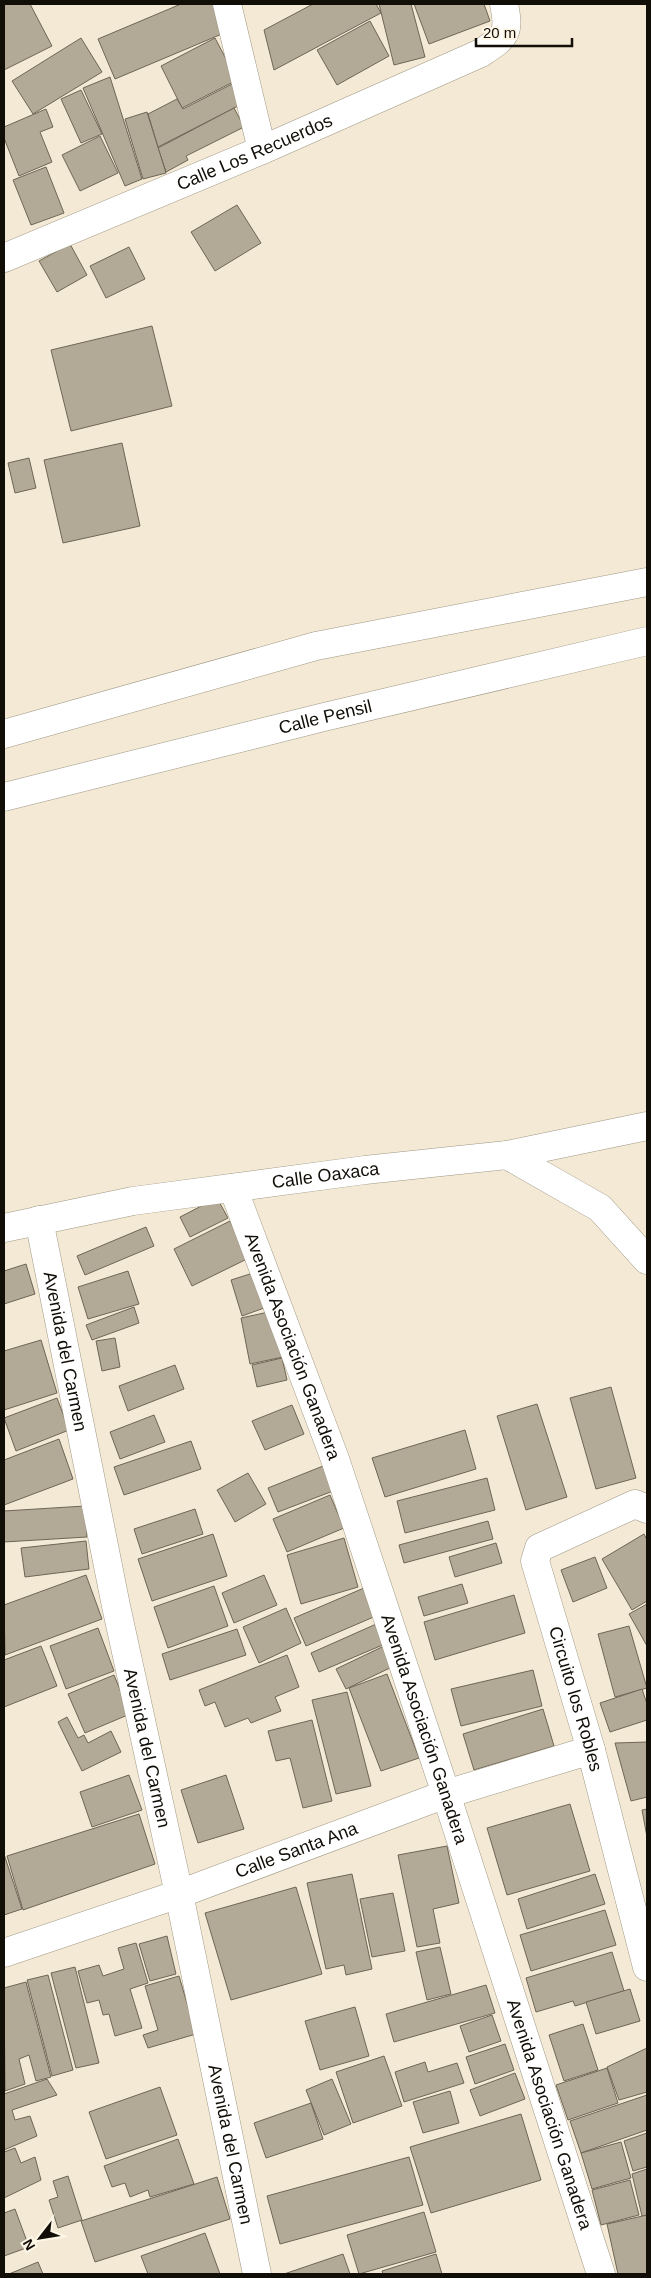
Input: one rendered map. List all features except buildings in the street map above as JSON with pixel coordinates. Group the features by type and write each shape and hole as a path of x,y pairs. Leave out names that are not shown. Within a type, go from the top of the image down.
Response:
{"street":[{"path":"227,4 262,150"},
{"name":"Calle Los Recuerdos","path":"4,254 262,150 481,53 502,39 508,25 504,4"},
{"path":"4,734 316,646 647,582"},
{"name":"Calle Pensil","path":"4,797 324,717 647,641"},
{"name":"Calle Oaxaca","path":"4,1228 133,1201 365,1170 507,1155 647,1126"},
{"path":"507,1155 600,1208 647,1260"},
{"name":"Avenida Asociación Ganadera","path":"233,1188 335,1459 446,1794 601,2274"},
{"name":"Avenida del Carmen","path":"39,1220 116,1606 179,1894 257,2274"},
{"name":"Circuito los Robles","path":"647,1509 635,1504 539,1548 535,1561 591,1750 647,1967"},
{"name":"Calle Santa Ana","path":"4,1953 179,1894 446,1794 591,1750"}]}
